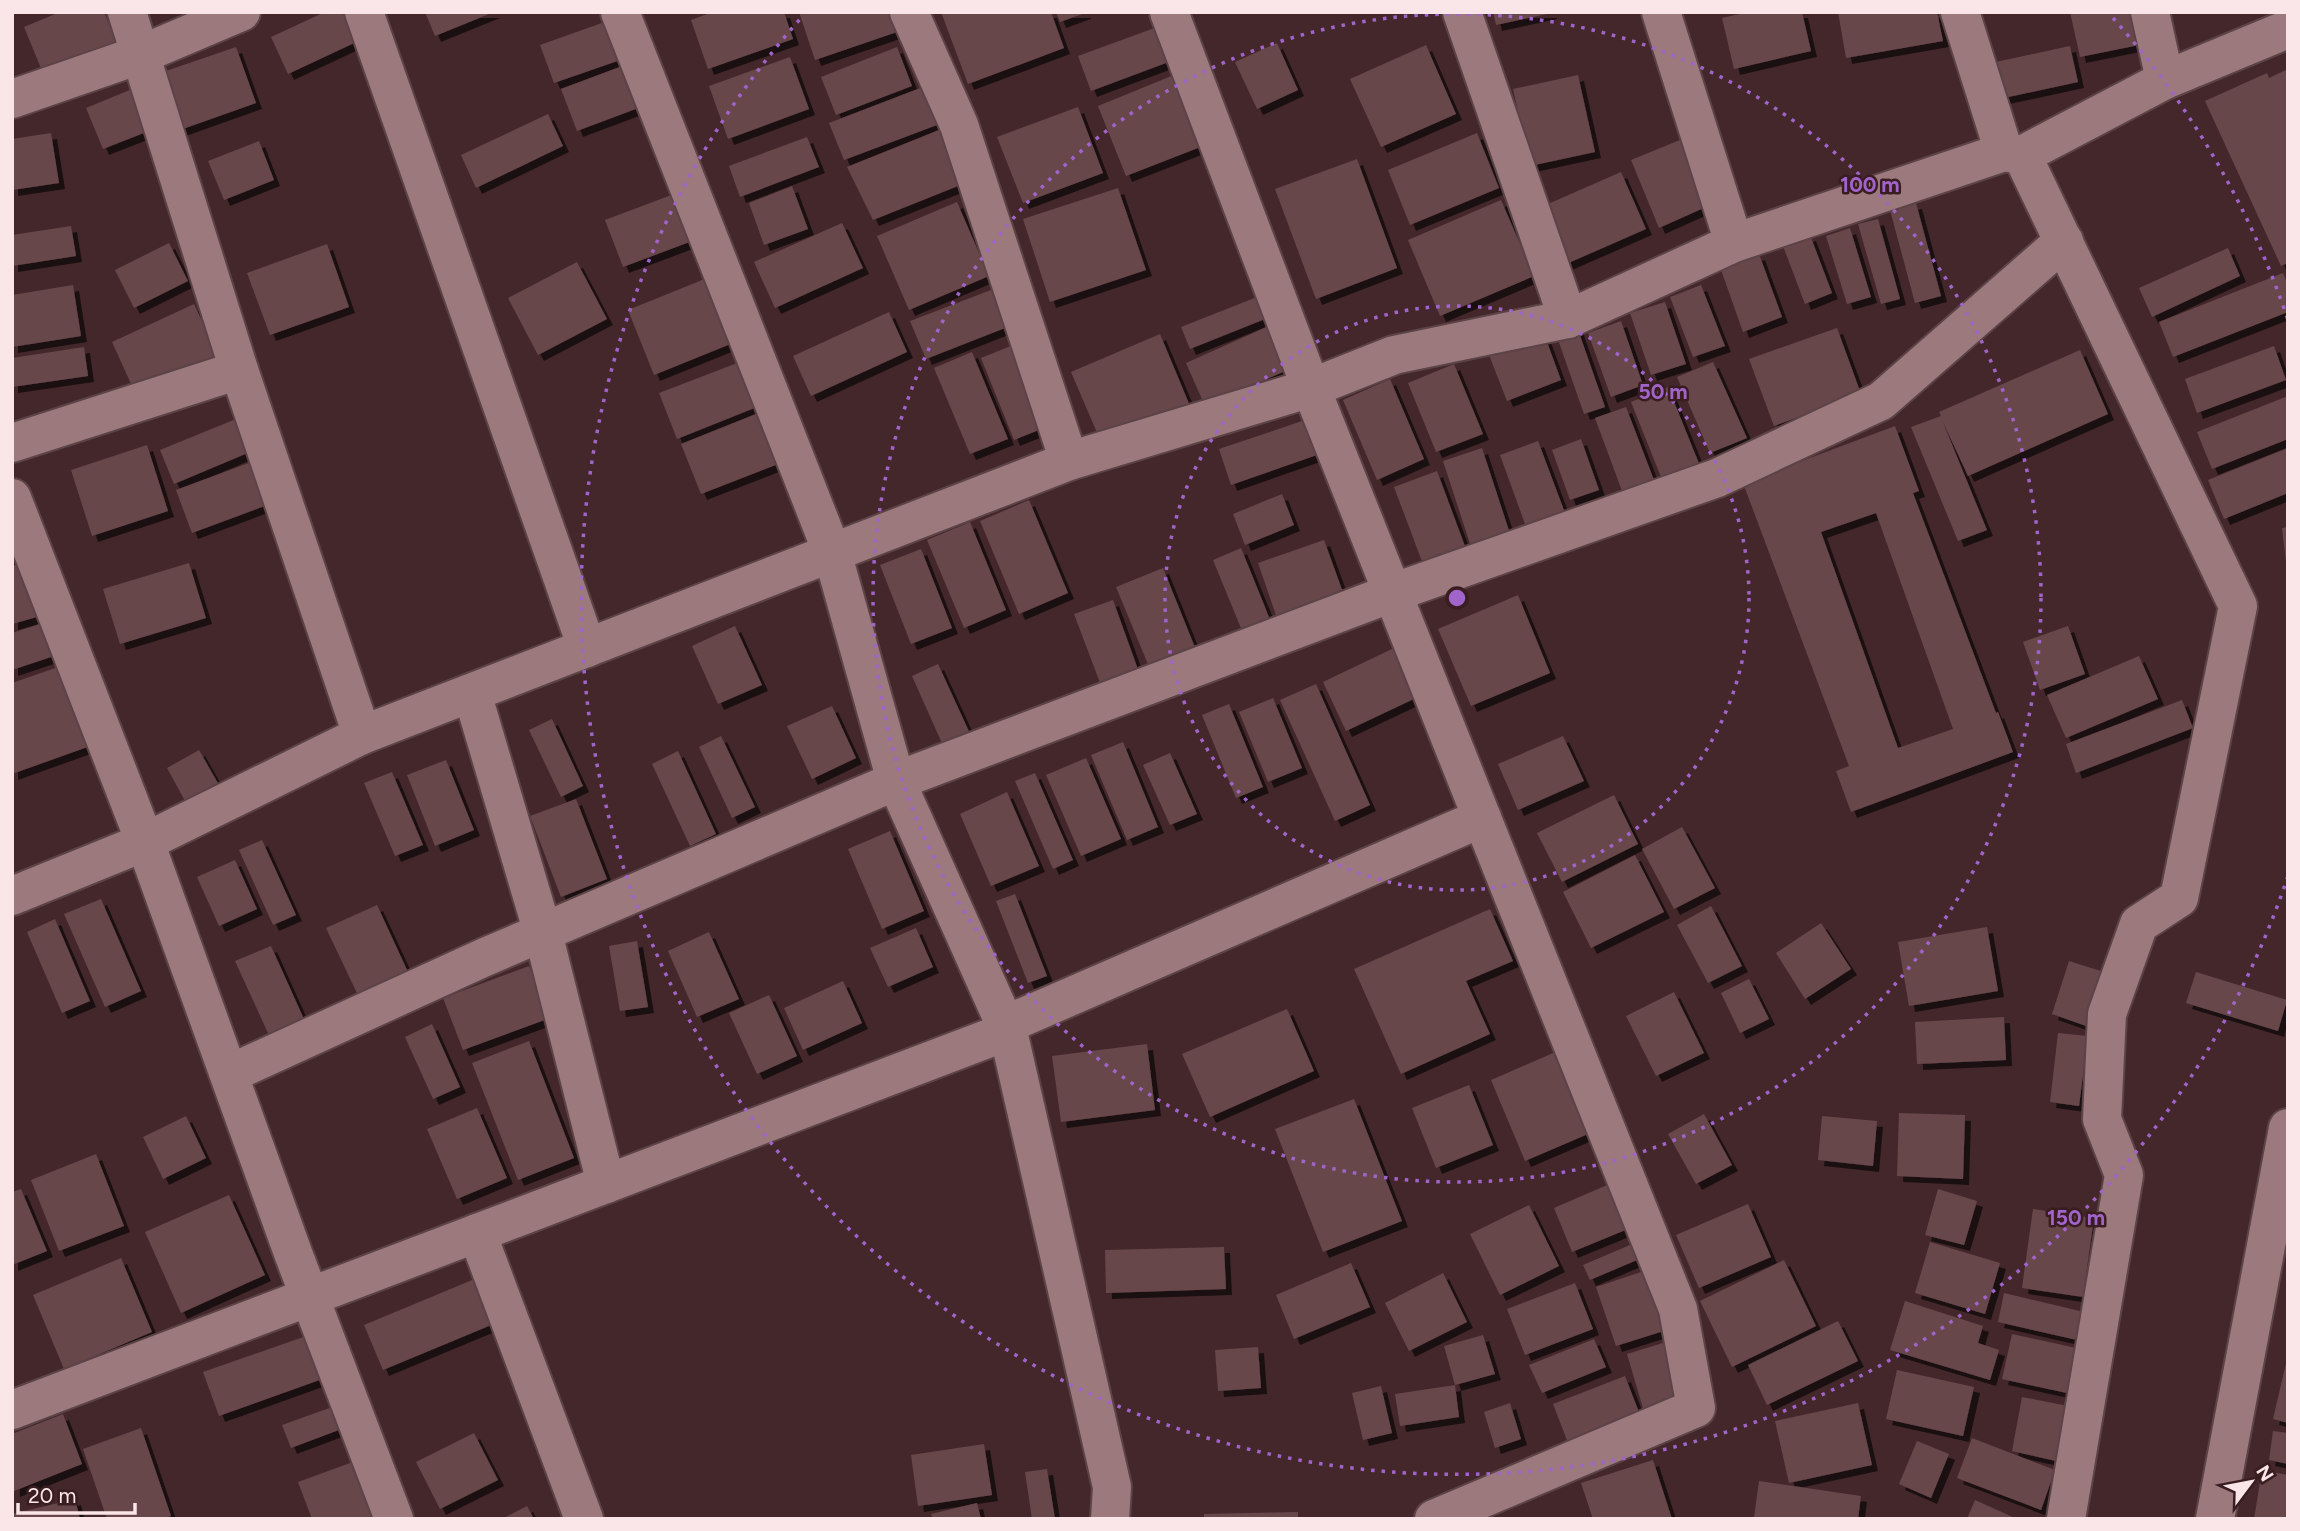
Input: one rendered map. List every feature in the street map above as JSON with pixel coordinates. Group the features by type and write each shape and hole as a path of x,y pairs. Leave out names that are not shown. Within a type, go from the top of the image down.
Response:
{"street":[{"path":"127,12 239,370 362,735"},
{"path":"12,99 142,54 241,12"},
{"path":"364,12 587,648"},
{"path":"620,12 832,552 896,781 1008,1031 1112,1487 1110,1519"},
{"path":"909,12 959,125 1069,461"},
{"path":"1169,12 1311,388 1678,1309 1696,1408 1434,1519"},
{"path":"1462,12 1568,319"},
{"path":"1661,12 1734,243"},
{"path":"1960,12 2013,153 2064,242 2238,606 2179,898 2138,924 2107,1014 2102,1119 2124,1175 2066,1519"},
{"path":"2150,12 2165,80"},
{"path":"12,896 145,842 362,735 1069,461 1311,388 1394,355 1568,319 1734,243 2013,153 2165,80 2288,29"},
{"path":"229,1074 543,933 896,781 1392,593 1717,478 1881,401 2064,242"},
{"path":"12,443 239,370"},
{"path":"12,498 145,842 394,1519"},
{"path":"472,692 543,933 606,1184"},
{"path":"12,1410 311,1299 1008,1031 1014,1021 1482,818"},
{"path":"2215,1519 2288,1128"},
{"path":"477,1233 584,1519"}],"building":[{"path":"60,12 104,12 126,64 52,95 24,27"},
{"path":"325,12 356,12 367,37 288,74 271,37"},
{"path":"425,12 494,12 435,36"},
{"path":"713,12 784,12 793,39 708,69 691,20"},
{"path":"799,12 890,12 897,32 815,60"},
{"path":"941,12 1051,12 1064,48 968,84"},
{"path":"1056,12 1085,12 1085,13 1060,22"},
{"path":"1493,12 1551,12 1551,13 1496,25"},
{"path":"1748,12 1802,12 1811,51 1734,69 1722,18"},
{"path":"1838,12 1937,12 1943,41 1846,58"},
{"path":"2070,12 2138,12 2144,44 2080,57"},
{"path":"613,19 626,58 554,83 540,45"},
{"path":"1160,26 1174,60 1091,91 1078,56"},
{"path":"1277,43 1298,90 1257,109 1235,62"},
{"path":"1426,45 1456,114 1381,147 1350,79"},
{"path":"2070,46 2078,82 1999,99 1991,63"},
{"path":"236,47 256,103 180,130 160,73"},
{"path":"897,47 912,86 836,115 821,77"},
{"path":"790,57 809,109 728,139 709,86"},
{"path":"633,62 649,104 577,131 561,89"},
{"path":"2288,69 2288,263 2281,266 2205,101 2267,73 2269,78"},
{"path":"1174,75 1203,146 1126,176 1098,106"},
{"path":"1578,75 1595,152 1530,166 1513,89"},
{"path":"137,87 154,129 103,149 86,108"},
{"path":"923,87 937,125 844,160 829,123"},
{"path":"1078,107 1103,173 1023,203 997,137"},
{"path":"548,114 563,146 476,188 461,155"},
{"path":"939,130 968,182 873,220 847,167"},
{"path":"51,133 59,183 12,190 12,139"},
{"path":"1477,133 1499,188 1410,225 1388,170"},
{"path":"807,137 819,167 740,197 729,166"},
{"path":"1680,140 1708,206 1659,228 1631,160"},
{"path":"259,141 274,180 224,200 208,161"},
{"path":"1357,159 1397,268 1316,299 1275,189"},
{"path":"1621,172 1646,229 1557,268 1532,211"},
{"path":"792,186 808,229 764,245 749,203"},
{"path":"1118,188 1146,270 1050,302 1023,219"},
{"path":"682,191 700,238 623,267 605,220"},
{"path":"1501,200 1534,276 1440,316 1408,240"},
{"path":"957,202 989,276 909,310 877,236"},
{"path":"1916,203 1941,296 1915,303 1890,210"},
{"path":"1878,219 1900,299 1881,304 1858,224"},
{"path":"842,223 863,268 775,308 754,262"},
{"path":"71,226 76,256 12,266 12,235"},
{"path":"1850,228 1871,297 1847,304 1826,236"},
{"path":"1810,235 1832,293 1805,304 1783,246"},
{"path":"169,243 188,281 134,308 115,270"},
{"path":"327,244 349,307 270,335 247,273"},
{"path":"2228,248 2240,276 2152,317 2139,288"},
{"path":"1759,254 1782,317 1743,332 1720,267"},
{"path":"577,262 607,319 538,355 508,298"},
{"path":"2283,273 2288,285 2288,312 2173,357 2159,322"},
{"path":"712,276 738,341 654,375 628,310"},
{"path":"73,285 81,336 12,347 12,295"},
{"path":"1701,285 1725,346 1693,357 1670,297"},
{"path":"991,290 1005,328 926,359 910,321"},
{"path":"1257,297 1265,319 1190,349 1181,327"},
{"path":"1665,302 1686,364 1651,375 1630,313"},
{"path":"194,304 220,359 137,397 112,342"},
{"path":"889,312 907,352 811,396 793,356"},
{"path":"1621,321 1643,385 1611,397 1588,333"},
{"path":"1273,324 1292,368 1205,406 1186,363"},
{"path":"1576,324 1605,407 1584,414 1555,331"},
{"path":"1837,328 1861,394 1774,426 1749,359"},
{"path":"1160,334 1190,406 1101,442 1071,372"},
{"path":"1544,334 1561,380 1507,401 1489,355"},
{"path":"1018,343 1051,425 1014,440 981,358"},
{"path":"2274,346 2286,380 2197,413 2185,379"},
{"path":"84,347 88,376 12,387 12,358"},
{"path":"2080,350 2108,414 1968,476 1942,420 1987,530 1958,541 1911,427 1941,416 1939,412"},
{"path":"972,352 1008,439 970,454 934,368"},
{"path":"745,360 762,405 677,439 659,393"},
{"path":"1713,362 1747,438 1710,453 1677,377"},
{"path":"1454,364 1483,434 1436,452 1408,383"},
{"path":"1390,379 1424,459 1377,480 1343,400"},
{"path":"1668,387 1700,466 1663,482 1631,402"},
{"path":"2288,396 2288,439 2212,469 2197,432"},
{"path":"1626,407 1657,488 1625,499 1595,418"},
{"path":"766,410 786,461 701,494 681,444"},
{"path":"236,419 250,452 174,484 160,450"},
{"path":"1305,420 1317,455 1231,485 1219,449"},
{"path":"1895,426 1919,491 1913,493 2013,752 1851,812 1836,771 1849,766 1743,483","holes":["1876,513 1953,729 1898,748 1821,532"]},
{"path":"1581,439 1599,490 1570,500 1552,450"},
{"path":"1538,441 1568,521 1529,535 1500,455"},
{"path":"147,445 168,511 92,536 71,470"},
{"path":"1482,448 1513,543 1474,556 1443,461"},
{"path":"2288,448 2288,493 2224,519 2208,480"},
{"path":"254,461 270,504 192,533 176,490"},
{"path":"1437,471 1469,557 1426,572 1394,487"},
{"path":"1282,494 1294,525 1245,545 1233,514"},
{"path":"1029,500 1068,593 1019,614 980,521"},
{"path":"970,522 1006,610 964,628 927,540"},
{"path":"2288,527 2288,562 2286,562 2282,528"},
{"path":"1324,540 1345,598 1278,621 1258,563"},
{"path":"1241,548 1273,627 1245,638 1213,560"},
{"path":"921,549 952,628 911,644 880,565"},
{"path":"29,561 44,615 12,624 12,566"},
{"path":"189,563 206,618 120,644 103,589"},
{"path":"1163,568 1198,655 1152,674 1116,587"},
{"path":"1518,595 1550,673 1471,706 1438,629"},
{"path":"1113,600 1140,675 1102,688 1074,614"},
{"path":"46,622 57,655 12,670 12,633"},
{"path":"735,626 762,685 718,704 692,646"},
{"path":"2068,626 2085,674 2040,690 2023,642"},
{"path":"1394,648 1418,697 1346,731 1323,682"},
{"path":"2139,656 2158,699 2066,738 2047,695"},
{"path":"938,664 972,738 945,750 912,676"},
{"path":"64,665 93,745 12,774 12,683"},
{"path":"1316,684 1370,805 1335,821 1280,700"},
{"path":"1273,698 1302,768 1268,782 1239,712"},
{"path":"2182,700 2193,728 2076,773 2066,744"},
{"path":"1229,704 1263,787 1236,798 1202,715"},
{"path":"832,706 856,758 812,779 787,726"},
{"path":"552,719 583,786 561,797 529,730"},
{"path":"721,736 755,807 732,818 699,747"},
{"path":"1563,736 1584,781 1518,810 1498,764"},
{"path":"1123,742 1158,827 1127,840 1091,755"},
{"path":"199,750 223,792 190,810 167,768"},
{"path":"678,751 716,834 690,846 652,764"},
{"path":"1170,753 1197,814 1170,825 1143,765"},
{"path":"1086,758 1121,839 1081,856 1046,775"},
{"path":"446,760 474,830 435,846 407,775"},
{"path":"392,772 423,845 395,856 364,783"},
{"path":"1035,773 1073,860 1053,869 1015,781"},
{"path":"1007,792 1039,866 991,886 960,814"},
{"path":"1614,795 1638,844 1562,882 1537,833"},
{"path":"576,799 607,879 561,897 530,816"},
{"path":"1682,827 1715,888 1674,909 1642,849"},
{"path":"890,831 924,911 882,929 848,849"},
{"path":"262,840 296,915 273,925 239,850"},
{"path":"1635,855 1664,912 1591,948 1563,892"},
{"path":"235,860 257,909 219,926 197,877"},
{"path":"1015,894 1047,976 1028,983 996,901"},
{"path":"101,899 141,991 105,1007 64,914"},
{"path":"377,905 414,985 364,1008 326,928"},
{"path":"1711,906 1742,966 1708,983 1677,925"},
{"path":"1490,909 1513,961 1466,981 1490,1034 1401,1074 1354,969"},
{"path":"55,919 90,1001 62,1013 27,932"},
{"path":"1821,923 1851,969 1805,999 1776,953"},
{"path":"1987,927 1998,991 1909,1006 1898,942"},
{"path":"916,928 933,967 888,987 870,948"},
{"path":"709,932 739,999 697,1017 668,951"},
{"path":"637,941 648,1007 620,1011 609,946"},
{"path":"271,946 308,1028 273,1044 235,961"},
{"path":"2069,961 2107,973 2089,1027 2052,1014"},
{"path":"529,966 550,1018 463,1050 443,998"},
{"path":"2196,972 2287,1000 2278,1031 2186,1003"},
{"path":"1749,979 1769,1019 1740,1033 1721,993"},
{"path":"843,981 862,1023 803,1050 784,1008"},
{"path":"1674,992 1704,1053 1656,1076 1626,1016"},
{"path":"769,995 797,1056 757,1074 729,1013"},
{"path":"1287,1009 1314,1071 1210,1117 1182,1054"},
{"path":"2004,1017 2006,1060 1917,1064 1915,1022"},
{"path":"432,1024 460,1087 433,1099 405,1037"},
{"path":"2058,1033 2088,1036 2079,1106 2050,1102"},
{"path":"529,1041 574,1158 518,1180 472,1063"},
{"path":"1147,1044 1155,1110 1061,1122 1052,1056"},
{"path":"1560,1050 1595,1131 1525,1161 1491,1080"},
{"path":"1469,1085 1493,1145 1436,1168 1412,1108"},
{"path":"1354,1099 1402,1221 1323,1252 1275,1129"},
{"path":"477,1108 507,1178 457,1199 427,1129"},
{"path":"1899,1113 1965,1115 1963,1179 1897,1176"},
{"path":"1704,1114 1732,1165 1696,1184 1668,1134"},
{"path":"186,1116 206,1158 163,1179 143,1137"},
{"path":"1822,1116 1877,1121 1873,1166 1818,1160"},
{"path":"96,1154 124,1226 59,1251 31,1180"},
{"path":"1621,1179 1640,1224 1572,1252 1554,1208"},
{"path":"21,1189 47,1251 12,1265 12,1192"},
{"path":"1938,1189 1977,1201 1964,1245 1925,1235"},
{"path":"229,1195 265,1275 181,1313 145,1232"},
{"path":"1748,1204 1771,1257 1699,1288 1676,1235"},
{"path":"1529,1205 1559,1266 1500,1295 1470,1234"},
{"path":"2033,1209 2094,1218 2083,1297 2022,1288"},
{"path":"1637,1242 1644,1257 1590,1280 1583,1265"},
{"path":"1930,1242 2000,1263 1985,1314 1915,1293"},
{"path":"1224,1247 1226,1289 1106,1293 1105,1250"},
{"path":"121,1258 152,1332 64,1369 33,1295"},
{"path":"1784,1260 1816,1326 1732,1367 1700,1301"},
{"path":"1351,1263 1370,1307 1294,1339 1276,1295"},
{"path":"1650,1269 1670,1329 1616,1346 1596,1287"},
{"path":"1443,1273 1467,1322 1409,1351 1385,1303"},
{"path":"477,1278 496,1323 383,1370 364,1325"},
{"path":"1575,1283 1593,1329 1525,1355 1507,1309"},
{"path":"2004,1293 2084,1312 2077,1340 1998,1322"},
{"path":"1905,1301 1983,1326 1978,1343 1999,1350 1990,1380 1890,1350"},
{"path":"1838,1321 1858,1361 1767,1405 1748,1365"},
{"path":"2012,1334 2076,1348 2067,1393 2002,1379"},
{"path":"309,1335 325,1378 219,1416 203,1372"},
{"path":"1483,1335 1495,1374 1455,1385 1444,1346"},
{"path":"1594,1339 1606,1367 1542,1393 1529,1365"},
{"path":"1676,1339 1696,1408 1647,1422 1627,1354"},
{"path":"1258,1347 1261,1388 1218,1391 1215,1350"},
{"path":"2288,1359 2288,1423 2273,1419"},
{"path":"1897,1370 1974,1387 1963,1436 1886,1419"},
{"path":"1625,1376 1642,1420 1570,1448 1553,1404"},
{"path":"1455,1385 1459,1417 1400,1426 1395,1394"},
{"path":"1381,1386 1392,1433 1363,1440 1352,1393"},
{"path":"2022,1397 2068,1406 2056,1461 2012,1451"},
{"path":"1510,1403 1521,1439 1495,1448 1484,1412"},
{"path":"1858,1403 1872,1465 1789,1483 1775,1421"},
{"path":"335,1406 344,1428 291,1448 282,1425"},
{"path":"63,1414 82,1464 14,1491 12,1434"},
{"path":"141,1428 171,1516 164,1519 107,1519 83,1449"},
{"path":"2273,1431 2288,1433 2288,1464 2269,1460"},
{"path":"474,1433 498,1480 440,1509 416,1462"},
{"path":"1972,1438 2055,1470 2041,1510 1957,1478"},
{"path":"1917,1441 1949,1454 1931,1498 1899,1484"},
{"path":"984,1444 992,1495 918,1506 911,1455"},
{"path":"364,1458 382,1519 312,1519 298,1482"},
{"path":"1653,1460 1672,1519 1593,1519 1581,1483"},
{"path":"1047,1469 1055,1519 1032,1519 1025,1472"},
{"path":"2262,1470 2288,1475 2288,1519 2254,1519"},
{"path":"1759,1481 1861,1496 1858,1519 1754,1518"},
{"path":"75,1499 80,1519 12,1519 12,1514"},
{"path":"1975,1500 2017,1519 1967,1519"},
{"path":"977,1503 981,1519 933,1519 931,1514"},
{"path":"527,1506 534,1519 502,1519"},
{"path":"1298,1512 1298,1519 1204,1519 1204,1514"}]}
